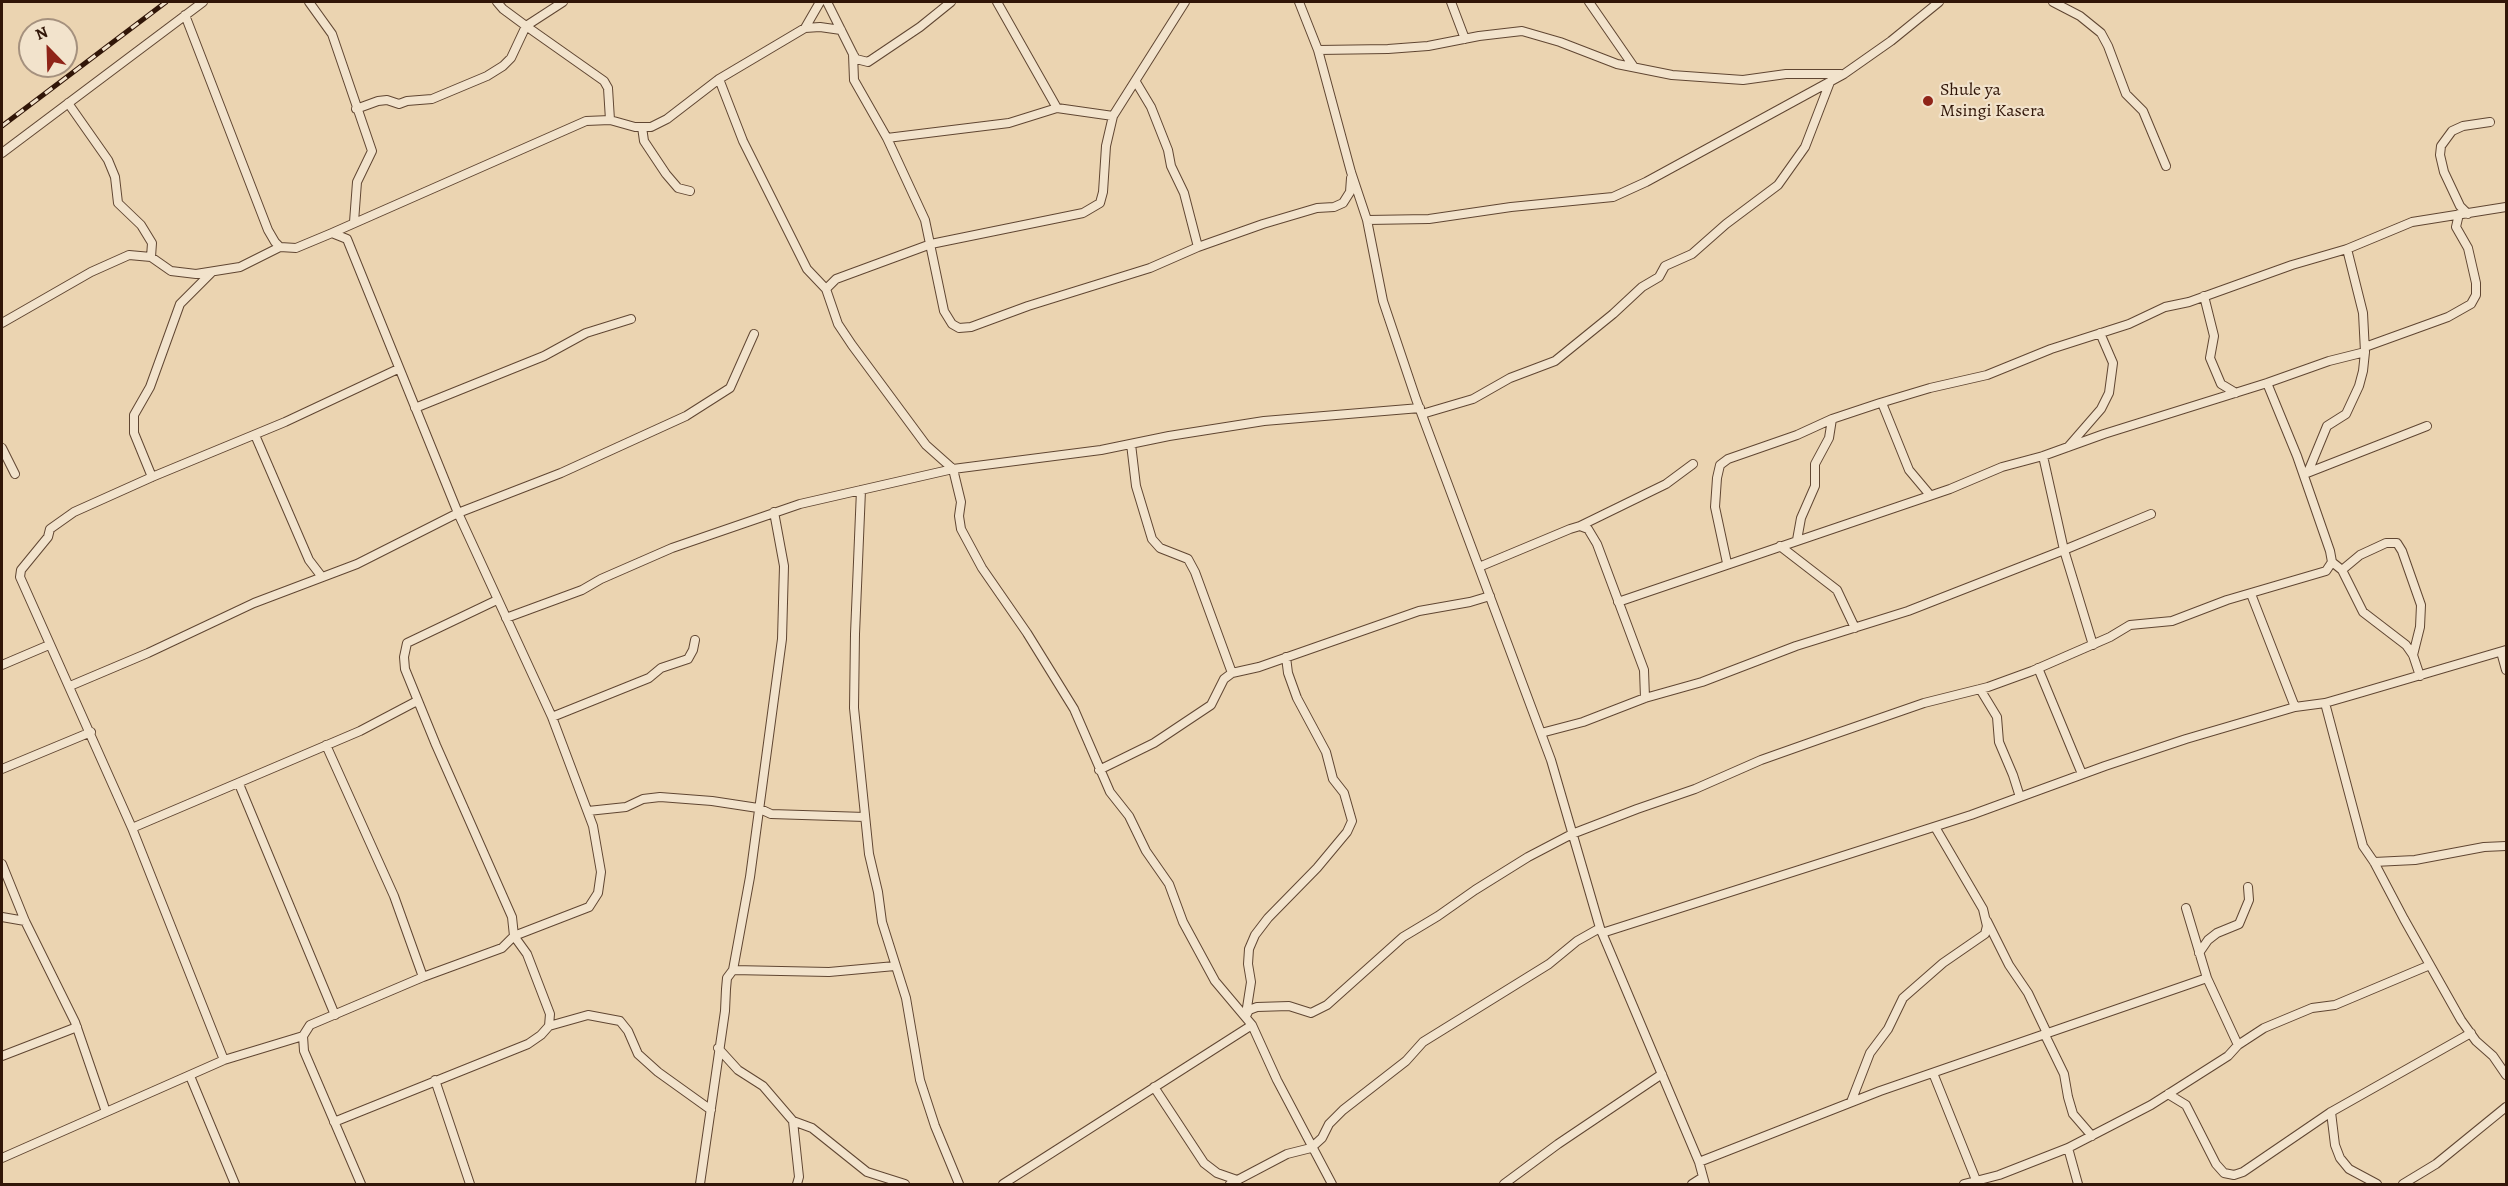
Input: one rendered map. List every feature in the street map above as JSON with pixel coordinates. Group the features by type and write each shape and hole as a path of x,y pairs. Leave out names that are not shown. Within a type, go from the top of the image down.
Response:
{"street":[{"path":"2,153 203,2"},
{"path":"309,2 332,34 372,151 357,182 354,222"},
{"path":"497,2 526,26 604,81 608,88 610,120"},
{"path":"356,109 378,101 387,100 399,104 432,99 487,76 512,58 526,26 563,2"},
{"path":"806,28 820,2"},
{"path":"827,2 853,54 861,61 874,59 951,2"},
{"path":"997,2 1057,108"},
{"path":"826,289 836,279 845,275 931,244 1083,213 1100,203 1103,192 1106,146 1113,116 1185,2"},
{"path":"1299,2 1318,50 1351,172 1367,220 1383,301 1421,411 1551,760 1601,930 1699,1162 1704,1181 1692,1185"},
{"path":"1452,2 1466,39"},
{"path":"1589,2 1634,67"},
{"path":"1367,220 1429,219 1511,207 1613,197 1646,182 1844,74 1891,41 1939,2"},
{"path":"2053,2 2080,16 2101,33 2126,94 2143,111 2166,166"},
{"path":"185,15 268,230 280,247"},
{"path":"2,323 91,272 129,255 151,257 171,271 196,274 240,267 280,247 296,248 332,233 586,121 610,120 651,127 668,119 719,79 806,28 841,30"},
{"path":"1318,50 1428,46 1510,32 1533,33 1578,48 1599,58 1672,75 1743,80 1786,74 1844,74"},
{"path":"853,54 854,80 887,138 925,220 945,310 952,324 959,328 971,327 1028,306 1150,268 1198,247 1285,218 1343,203 1350,192 1351,172"},
{"path":"719,79 743,141 807,269 826,289 838,324 926,445 953,468 961,502 958,516 961,529 982,568 1027,633 1074,709 1110,792 1129,816 1146,851 1169,884 1183,922 1215,981 1252,1025 1311,1148 1332,1185"},
{"path":"1136,82 1151,107 1168,150 1171,166 1184,193 1198,247"},
{"path":"506,618 564,597 672,548 774,512 953,468 1014,462 1264,422 1421,411 1473,399 1510,378 1556,361 1613,314 1631,296 1659,277 1665,266 1692,254 1726,224 1778,185 1804,147 1830,82"},
{"path":"68,103 108,160 115,177 118,203 141,225 152,243 151,257"},
{"path":"887,138 1009,123 1057,108 1113,116"},
{"path":"1618,602 1726,563 1930,495 2002,467 2043,456 2365,350 2448,317 2472,304 2476,296 2476,283 2468,248 2456,227 2463,214 2440,155 2441,146 2452,131 2463,126 2490,122"},
{"path":"642,127 644,141 666,174 678,188 690,191"},
{"path":"1726,563 1715,507 1717,478 1720,465 1739,454 1882,403 1930,388 1987,375 2051,349 2128,324 2165,307 2347,249 2412,222 2506,207"},
{"path":"332,233 347,238 458,513 552,717 588,811 601,872 598,893 589,907 514,936 501,948 423,977 310,1025 303,1036 304,1051 361,1185"},
{"path":"2306,474 2327,426 2346,414 2359,387 2365,350 2363,313 2347,249"},
{"path":"152,477 134,433 134,415 150,387 180,304 213,272"},
{"path":"2204,296 2214,336 2210,358 2221,384 2236,393"},
{"path":"415,408 544,356 586,333 631,319"},
{"path":"2068,447 2101,409 2109,393 2113,363 2100,333"},
{"path":"70,686 148,653 254,603 357,564 458,513 561,473 686,416 719,398 735,382 754,334"},
{"path":"224,1060 132,828 91,732 23,586 21,570 48,537 50,529 56,523 152,477 255,435 398,369"},
{"path":"2267,383 2306,474 2332,562 2342,570 2363,612 2406,645 2413,655 2420,676"},
{"path":"1882,403 1909,470 1930,495"},
{"path":"1797,540 1801,518 1815,486 1815,464 1829,438 1832,419"},
{"path":"2306,474 2427,426"},
{"path":"255,435 309,560 322,577"},
{"path":"1131,444 1136,486 1152,539 1160,548 1188,559 1195,572 1232,673"},
{"path":"2,448 15,474"},
{"path":"2043,456 2064,550 2093,645"},
{"path":"1479,567 1580,526 1666,484 1692,464"},
{"path":"861,490 854,708 865,817 882,922 906,998 920,1080 935,1126 959,1185"},
{"path":"700,1185 728,978 733,970 750,877 782,639 784,566 774,512"},
{"path":"1541,733 1583,722 1645,698 1702,682 1796,646 1908,611 2151,514"},
{"path":"1580,526 1588,529 1597,544 1644,670 1645,698"},
{"path":"2342,570 2360,555 2386,543 2397,543 2421,605 2420,627 2413,655"},
{"path":"1780,546 1837,590 1855,628"},
{"path":"1246,1016 1250,1010 1257,1007 1296,1006 1311,1013 1327,1005 1402,937 1528,857 1572,834 1637,808 1695,789 1761,760 1924,703 1980,689 2038,668 2093,645 2130,625 2172,621 2226,600 2326,571 2332,562"},
{"path":"2251,594 2295,707"},
{"path":"1099,770 1154,743 1211,705 1224,679 1232,673 1286,657 1419,611 1490,596"},
{"path":"497,600 407,643 404,657 405,669 462,807 512,917 514,936 526,954 550,1014 549,1026"},
{"path":"552,717 649,678 661,668 688,658 693,650 694,640"},
{"path":"2,665 49,645"},
{"path":"1154,1087 1204,1163 1233,1182 1287,1154 1311,1148 1323,1138 1329,1124 1343,1110 1406,1061 1423,1042 1549,964 1577,941 1601,930 1935,827 2186,739 2295,707 2325,703 2504,651 2506,670"},
{"path":"1246,1016 1251,982 1248,964 1249,949 1255,935 1268,918 1300,888 1317,868 1347,832 1352,820 1344,793 1333,779 1326,752 1297,698 1288,673 1286,657"},
{"path":"2038,668 2082,774"},
{"path":"1980,689 1997,717 1999,742 2020,797"},
{"path":"132,828 239,784 360,730 417,701"},
{"path":"2325,703 2363,846 2471,1034 2493,1056 2506,1075"},
{"path":"2,769 91,732"},
{"path":"326,745 394,896 423,977"},
{"path":"239,784 335,1015"},
{"path":"588,811 627,807 643,799 660,797 758,808 771,814 865,817"},
{"path":"1935,827 1975,895 2009,965 2028,993 2064,1074 2073,1114 2092,1136"},
{"path":"2374,862 2415,860 2491,846 2506,846"},
{"path":"2,864 25,921 77,1027 106,1112"},
{"path":"2199,953 2208,940 2217,933 2239,924 2249,900 2247,887"},
{"path":"2186,908 2207,978 2238,1045"},
{"path":"2,917 25,921"},
{"path":"1851,1102 1870,1053 1888,1029 1903,998 1943,963 1984,934 1987,920"},
{"path":"1964,1185 1999,1175 2092,1136 2168,1094 2228,1056 2238,1045 2264,1028 2312,1008 2335,1005 2430,964"},
{"path":"733,970 829,972 895,966"},
{"path":"1699,1162 1851,1102 2207,978"},
{"path":"334,1122 528,1044 549,1026 588,1015 620,1021 628,1031 638,1054 658,1072 711,1110"},
{"path":"1003,1185 1252,1025"},
{"path":"2,1056 77,1027"},
{"path":"2168,1094 2186,1105 2216,1164 2224,1173 2234,1175 2243,1172 2331,1112 2471,1034"},
{"path":"2,1158 224,1060 303,1036"},
{"path":"718,1048 738,1070 763,1086 794,1121 812,1128 867,1172 905,1185"},
{"path":"1933,1073 1976,1180"},
{"path":"1504,1185 1558,1144 1662,1074"},
{"path":"190,1076 235,1184"},
{"path":"435,1080 470,1185"},
{"path":"2405,1184 2436,1164 2506,1107"},
{"path":"2331,1112 2335,1145 2340,1158 2349,1169 2378,1185"},
{"path":"794,1121 799,1177 797,1185"},
{"path":"2068,1148 2078,1185"}],"railway":[{"path":"2,126 166,2"}],"place":[{"name":"Shule ya Msingi Kasera","path":"1928,101"}]}
